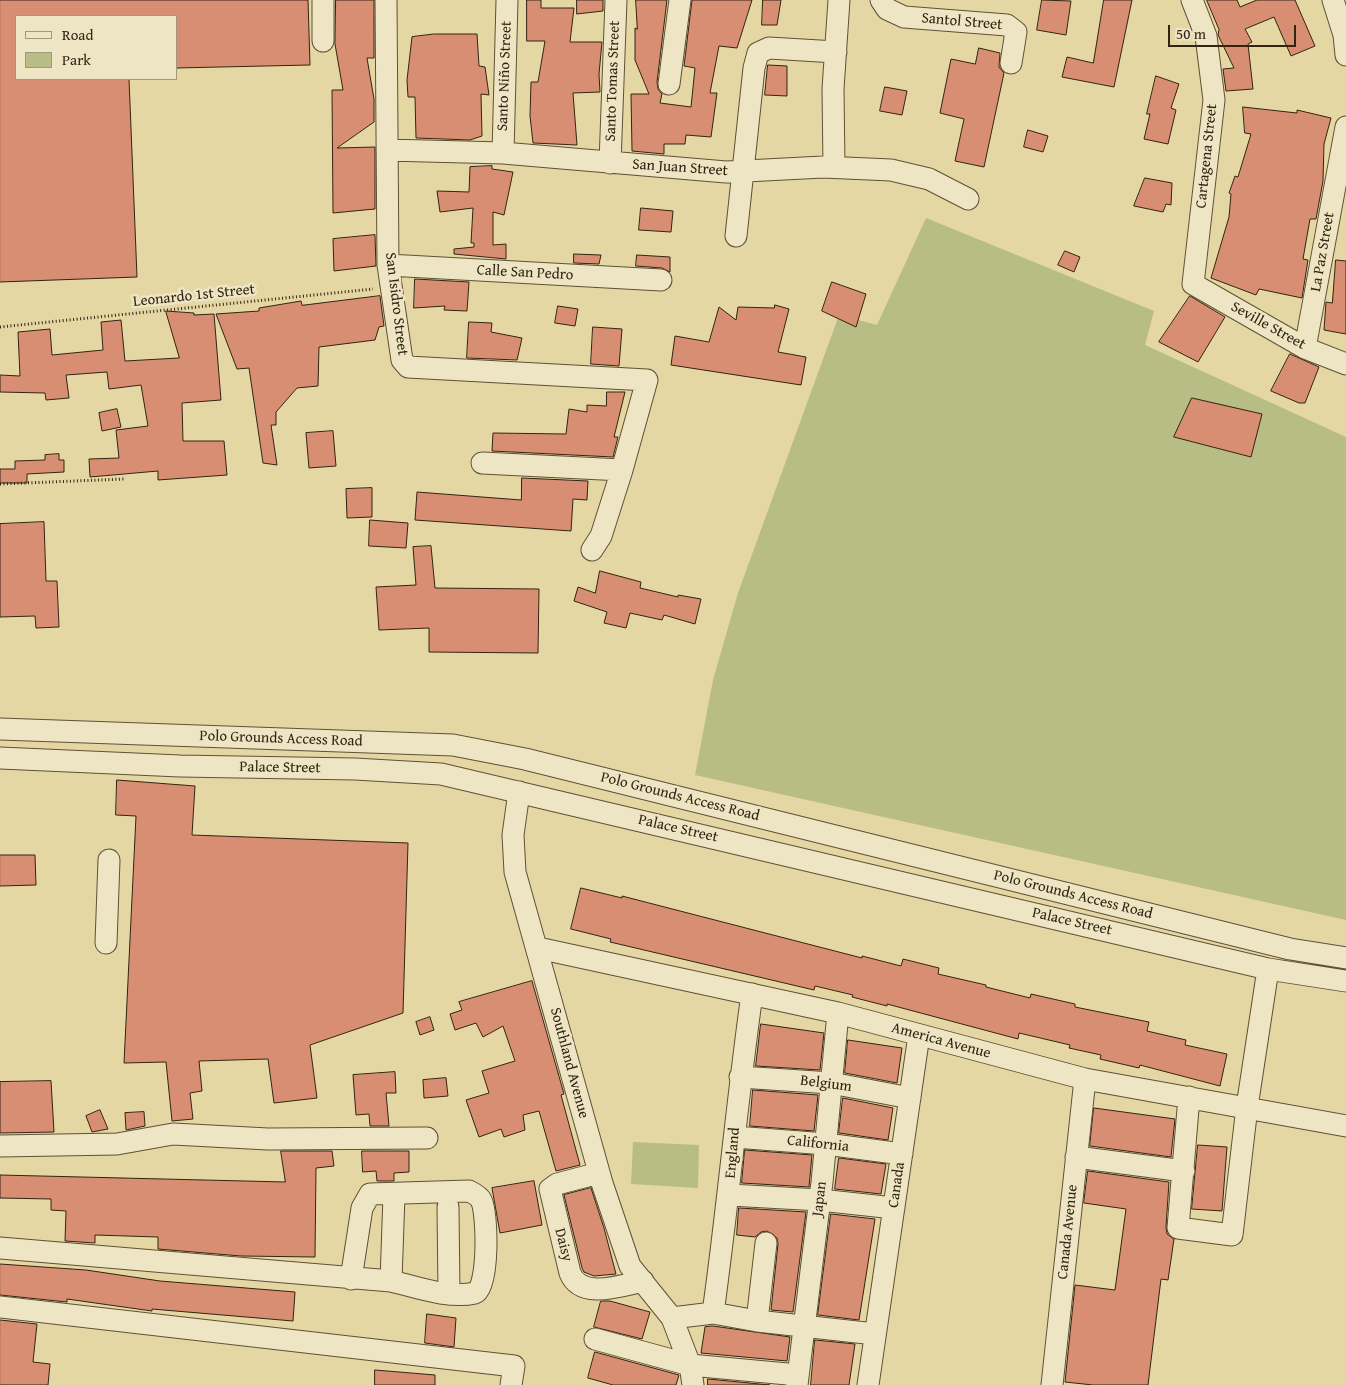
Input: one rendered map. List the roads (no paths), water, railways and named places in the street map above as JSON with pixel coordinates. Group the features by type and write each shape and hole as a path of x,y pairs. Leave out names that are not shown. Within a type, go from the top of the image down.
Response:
{"street":[{"path":"323,0 324,40"},
{"name":"San Isidro Street","path":"386,0 388,265 402,360 408,367 647,380 622,470"},
{"name":"Santo Niño Street","path":"503,152 507,0"},
{"name":"Santo Tomas Street","path":"610,163 616,0"},
{"path":"669,84 680,0"},
{"path":"834,167 833,89 839,0"},
{"name":"Santol Street","path":"881,0 887,9 904,17 1007,25 1016,32 1011,63"},
{"name":"Cartagena Street","path":"1192,0 1206,36 1214,100 1193,284"},
{"path":"1332,0 1344,35 1346,55"},
{"path":"736,236 754,68 758,54 770,48 836,52"},
{"name":"La Paz Street","path":"1305,348 1346,127"},
{"name":"San Juan Street","path":"387,150 503,152 726,172 834,167 890,170 915,175 952,190 968,199"},
{"name":"Calle San Pedro","path":"388,265 661,280"},
{"name":"Seville Street","path":"1193,284 1305,348 1346,364"},
{"path":"482,463 622,470 601,536 592,550"},
{"name":"Polo Grounds Access Road","path":"0,729 453,745 525,759 1290,949 1346,958"},
{"name":"Palace Street","path":"0,758 180,766 355,769 441,774 1268,969 1346,981"},
{"name":"Southland Avenue","path":"519,792 513,835 515,872 538,948 599,1173 630,1266 672,1318 692,1375"},
{"path":"106,943 109,860"},
{"name":"America Avenue","path":"538,948 838,1013 1085,1079 1346,1126"},
{"path":"1189,1097 1178,1228 1232,1235 1247,1107 1268,969"},
{"name":"England","path":"713,1313 730,1195 740,1077 752,994"},
{"name":"Japan","path":"798,1380 820,1200 838,1013"},
{"name":"Canada","path":"868,1385 919,1035"},
{"name":"Belgium","path":"740,1077 831,1083 910,1098"},
{"name":"Canada Avenue","path":"1052,1385 1085,1079"},
{"path":"0,1146 117,1144 173,1134 268,1138 427,1138"},
{"name":"California","path":"735,1137 826,1144 902,1154"},
{"path":"1076,1157 1184,1171"},
{"name":"Daisy","path":"599,1173 557,1184 550,1189 570,1273 574,1282 585,1288 618,1286 643,1281"},
{"path":"0,1248 351,1279 390,1281 449,1294 476,1293 481,1289 485,1268 485,1212 481,1198 469,1191 370,1194 362,1208 351,1279"},
{"path":"390,1281 394,1194"},
{"path":"730,1195 820,1200 894,1208"},
{"path":"448,1207 449,1294"},
{"path":"757,1321 766,1243"},
{"path":"0,1307 514,1366 511,1385"},
{"path":"672,1318 713,1313 757,1321 875,1334"},
{"path":"595,1340 692,1375 798,1380"}]}
